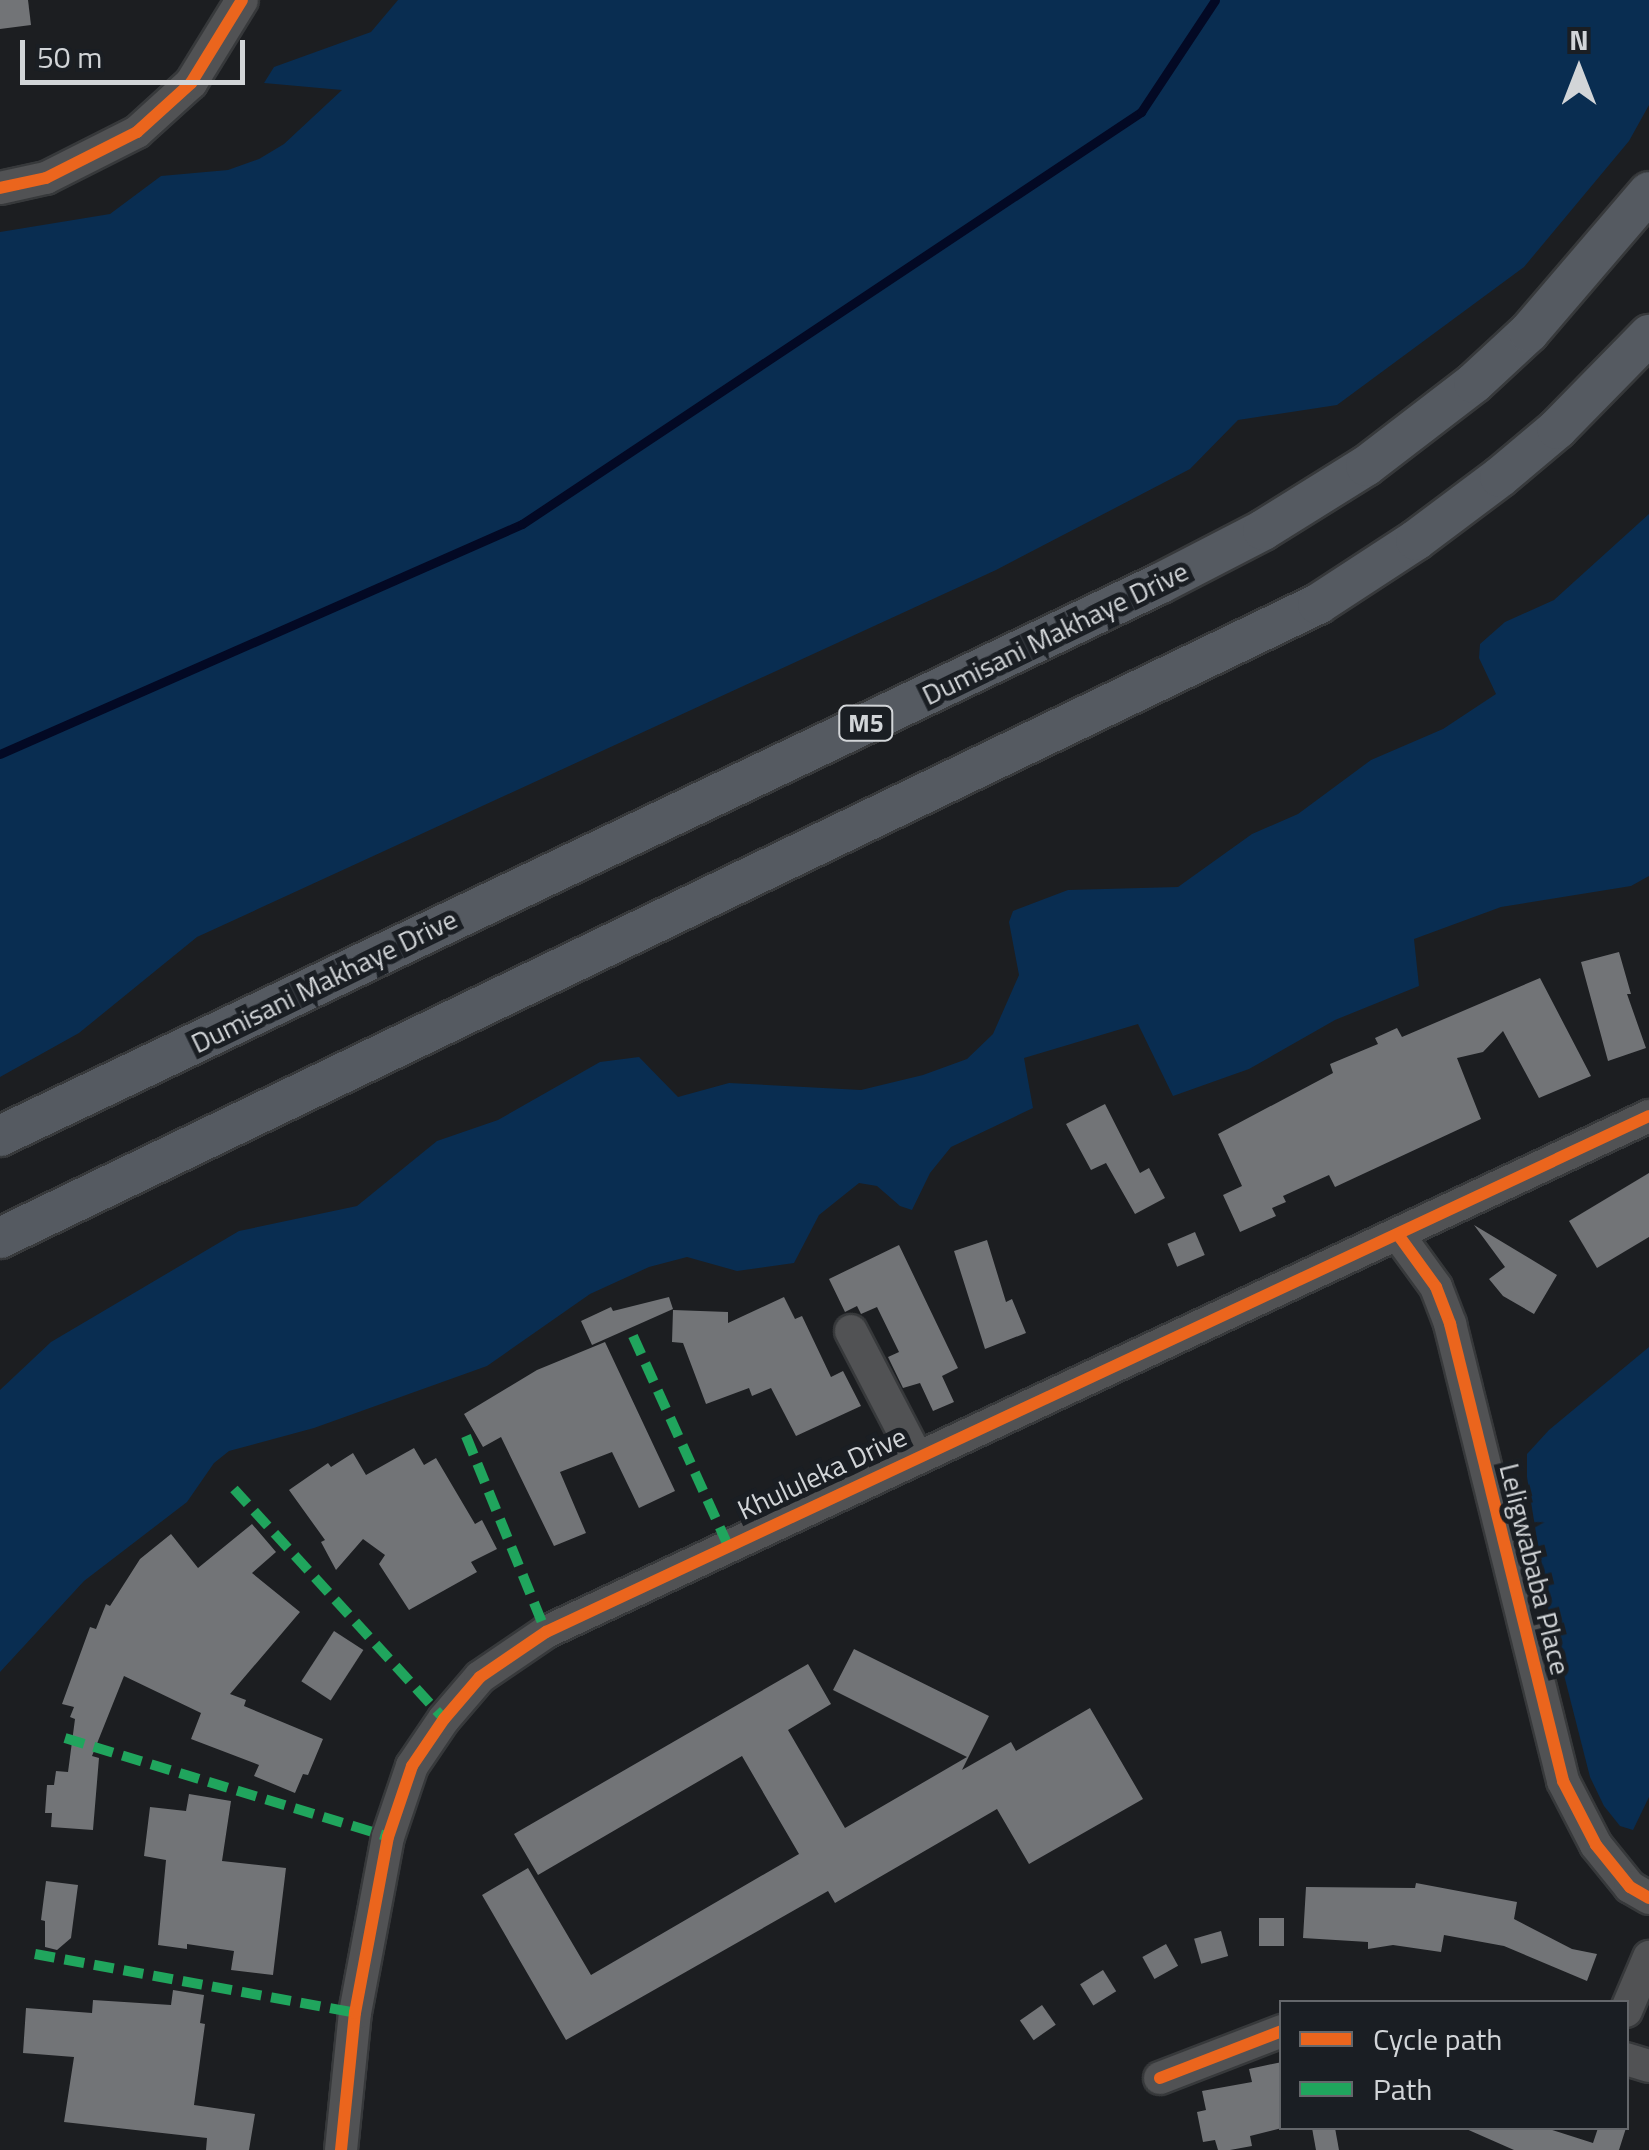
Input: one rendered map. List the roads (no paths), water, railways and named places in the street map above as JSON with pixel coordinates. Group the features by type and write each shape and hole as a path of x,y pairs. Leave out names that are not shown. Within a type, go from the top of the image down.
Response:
{"main road":[{"name":"Dumisani Makhaye Drive","path":"0,1136 1143,592 1278,521 1366,466 1474,383 1529,332 1649,192"},
{"path":"0,1238 1318,604 1416,540 1500,478 1557,429 1649,336"}],"street":[{"path":"0,188 46,178 137,132 190,82 242,0"},
{"name":"Khululeka Drive","path":"341,2150 355,2013 388,1837 412,1766 444,1719 480,1677 546,1632 1649,1116"},
{"name":"Leligwababa Place","path":"1399,1236 1436,1286 1450,1324 1563,1781 1596,1845 1630,1886 1649,1898"},
{"path":"851,1331 916,1456"},
{"path":"1629,2004 1649,1958"},
{"path":"1160,2078 1279,2032"}],"waterway":[{"path":"0,754 522,524 1141,112 1215,0"}]}
